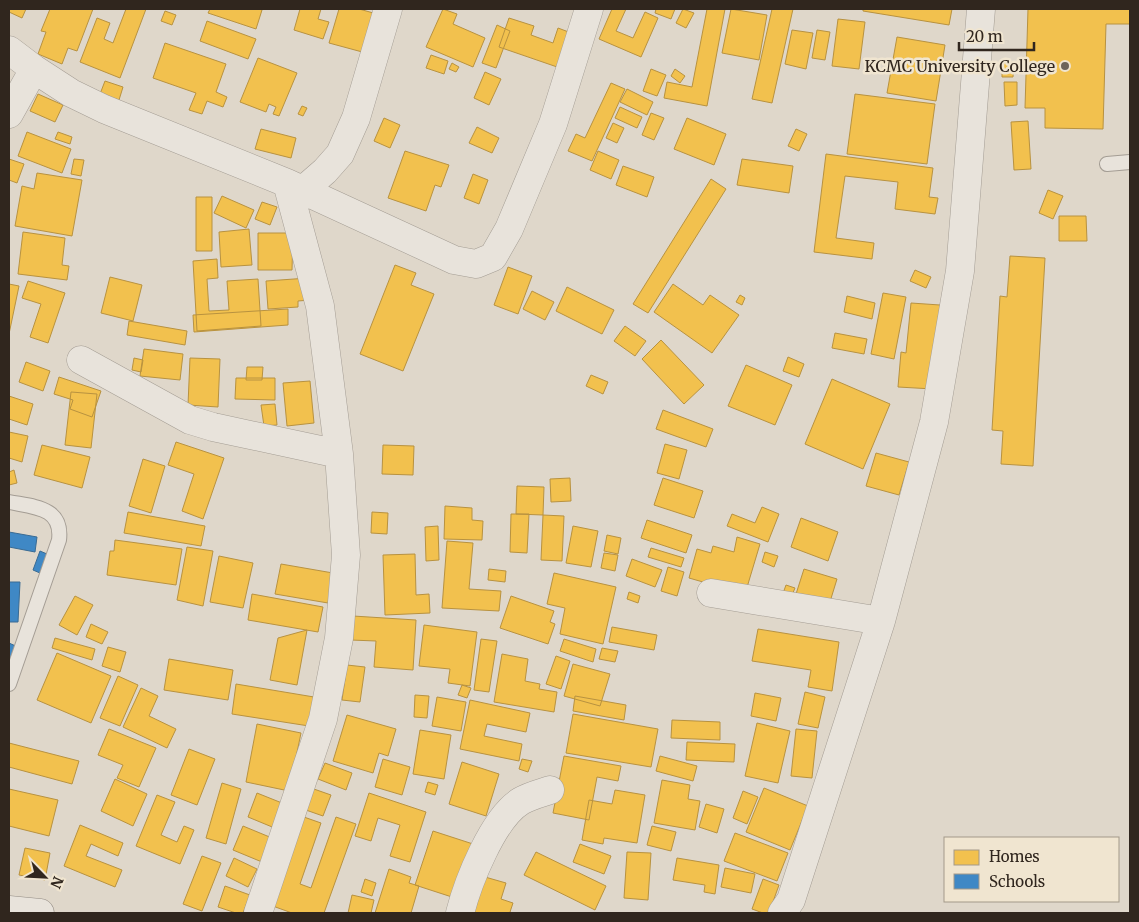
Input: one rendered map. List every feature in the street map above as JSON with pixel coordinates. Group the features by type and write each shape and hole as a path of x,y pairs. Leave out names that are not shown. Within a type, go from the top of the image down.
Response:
{"street":[{"path":"294,187 325,171 340,154 356,118 388,9"},
{"path":"9,50 71,94 294,187 454,260 476,264 493,257 509,229 553,124 589,9"},
{"path":"782,913 791,900 880,621 934,422 960,272 981,9"},
{"path":"9,114 34,69"},
{"path":"258,913 323,719 339,638 346,555 339,454 320,306 294,187"},
{"path":"81,360 190,420 213,427 339,454"},
{"path":"711,593 880,621"},
{"path":"460,913 477,866 499,824 521,801 550,790"},
{"path":"9,910 40,913"}],"lane":[{"path":"1106,164 1130,162"},
{"path":"9,502 48,511 56,518 60,529 59,540 9,684"}],"building: Homes":[{"path":"9,9 26,9 22,18 9,12"},
{"path":"50,9 93,9 77,51 68,48 62,64 38,54 46,32 41,31"},
{"path":"126,9 146,9 120,78 80,62 97,18 110,23 104,39 113,43"},
{"path":"210,9 262,10 256,29 208,13"},
{"path":"300,9 321,9 318,19 329,22 323,39 294,30"},
{"path":"339,9 359,9 377,14 366,53 329,43"},
{"path":"443,9 457,14 453,24 485,38 473,67 426,47"},
{"path":"612,9 626,9 616,31 633,38 645,12 658,18 641,57 599,39"},
{"path":"656,9 675,9 671,19 655,13"},
{"path":"683,9 694,13 686,28 676,23"},
{"path":"707,9 725,9 707,106 664,98 667,82 692,87"},
{"path":"731,9 767,15 759,60 722,53"},
{"path":"772,9 793,9 772,103 752,99"},
{"path":"863,9 952,9 949,25 863,11"},
{"name":"KCMC University College","path":"1028,9 1130,9 1130,24 1106,24 1103,129 1045,128 1045,108 1025,108"},
{"path":"165,11 176,15 172,25 161,21"},
{"path":"509,18 534,26 531,35 553,43 558,28 574,34 563,69 499,47"},
{"path":"838,19 865,22 859,69 832,66"},
{"path":"207,21 256,39 248,59 200,41"},
{"path":"497,25 510,31 496,68 482,63"},
{"path":"792,30 813,33 806,69 785,64"},
{"path":"817,30 830,32 825,60 812,58"},
{"path":"897,37 945,45 936,101 887,93"},
{"path":"165,43 226,64 216,92 227,97 223,107 207,101 202,114 189,110 196,93 153,78"},
{"path":"431,55 448,61 444,74 426,68"},
{"path":"258,58 297,73 279,116 273,114 276,107 269,104 266,112 240,102"},
{"path":"1002,61 1014,62 1013,77 1002,77"},
{"path":"452,63 459,67 456,72 449,69"},
{"path":"651,69 666,75 657,96 643,91"},
{"path":"675,69 685,76 680,83 671,76"},
{"path":"485,72 501,79 489,105 474,98"},
{"path":"105,81 123,87 119,100 100,94"},
{"path":"1004,82 1017,82 1017,105 1005,106"},
{"path":"611,83 625,89 592,161 568,151 576,134 585,138"},
{"path":"627,89 653,102 647,115 620,102"},
{"path":"38,94 63,105 55,122 30,111"},
{"path":"855,94 935,104 927,164 847,154"},
{"path":"302,106 307,108 303,116 298,114"},
{"path":"620,107 642,117 637,128 615,118"},
{"path":"651,113 664,118 654,140 642,135"},
{"path":"384,118 400,125 390,148 374,141"},
{"path":"687,118 726,134 714,165 674,149"},
{"path":"1028,121 1031,169 1014,170 1011,122"},
{"path":"613,123 624,128 617,143 606,138"},
{"path":"477,127 499,138 492,153 469,143"},
{"path":"261,129 296,138 291,158 255,149"},
{"path":"796,129 807,134 799,151 788,146"},
{"path":"27,132 71,149 62,173 18,156"},
{"path":"58,132 72,137 70,144 55,139"},
{"path":"405,151 449,165 441,187 435,185 426,211 388,198"},
{"path":"598,151 619,160 611,179 590,170"},
{"path":"826,154 933,168 929,197 938,198 935,214 895,209 898,182 845,176 836,238 874,243 872,259 814,252"},
{"path":"9,159 24,164 17,183 9,180"},
{"path":"74,159 84,160 81,176 71,174"},
{"path":"742,159 793,166 789,193 737,185"},
{"path":"623,166 654,177 647,197 616,185"},
{"path":"37,173 82,180 72,236 15,226 22,186 34,189"},
{"path":"473,174 488,180 479,204 464,198"},
{"path":"711,179 726,189 648,313 633,304"},
{"path":"1048,190 1063,196 1053,219 1039,213"},
{"path":"222,196 254,210 246,228 214,213"},
{"path":"196,197 212,197 212,251 196,251"},
{"path":"262,202 277,207 270,225 255,219"},
{"path":"1059,216 1086,216 1087,241 1059,241"},
{"path":"249,229 252,265 221,267 219,232"},
{"path":"23,232 65,238 62,265 69,266 67,280 18,274"},
{"path":"258,233 293,233 292,270 258,270"},
{"path":"1010,256 1045,258 1033,466 1001,464 1003,431 992,430 1000,296 1007,297"},
{"path":"217,259 218,278 207,279 209,311 229,310 227,281 258,279 261,326 197,331 193,261"},
{"path":"395,265 416,273 411,285 434,294 403,371 360,354"},
{"path":"508,267 532,276 518,314 494,305"},
{"path":"915,270 931,277 926,288 910,281"},
{"path":"110,277 142,285 133,321 101,313"},
{"path":"308,278 310,300 298,301 298,307 268,309 266,281"},
{"path":"28,281 65,293 48,343 30,337 41,304 22,298"},
{"path":"9,284 19,286 9,334"},
{"path":"673,284 703,305 710,295 739,315 712,353 654,312"},
{"path":"567,287 614,310 602,334 556,311"},
{"path":"532,291 554,302 545,320 523,309"},
{"path":"883,293 906,297 894,359 871,354"},
{"path":"740,295 745,298 742,305 736,302"},
{"path":"847,296 875,303 872,319 844,312"},
{"path":"911,303 940,305 933,389 898,387 901,352 906,353"},
{"path":"288,309 288,325 194,332 193,315"},
{"path":"129,321 187,331 185,345 127,335"},
{"path":"625,326 646,341 635,356 614,341"},
{"path":"835,333 867,339 864,354 832,348"},
{"path":"661,340 704,385 684,404 642,359"},
{"path":"144,349 183,354 180,380 140,376"},
{"path":"788,357 804,364 799,377 783,371"},
{"path":"134,358 143,360 141,372 132,370"},
{"path":"190,358 220,359 218,407 188,405"},
{"path":"26,362 50,371 43,391 19,382"},
{"path":"746,365 792,385 775,425 728,406"},
{"path":"247,367 263,367 262,380 246,380"},
{"path":"591,375 608,382 603,394 586,386"},
{"path":"59,377 101,391 92,417 70,409 73,400 54,394"},
{"path":"236,378 275,378 275,400 235,399"},
{"path":"832,379 890,404 863,469 805,444"},
{"path":"310,381 314,423 287,426 283,383"},
{"path":"71,392 97,394 91,448 65,445"},
{"path":"9,396 33,404 27,425 9,419"},
{"path":"275,404 277,425 264,426 261,405"},
{"path":"663,410 713,429 706,447 656,429"},
{"path":"9,432 28,436 22,462 9,458"},
{"path":"176,442 224,458 203,519 182,511 194,474 168,465"},
{"path":"665,444 687,450 679,479 657,473"},
{"path":"42,445 90,457 82,488 34,475"},
{"path":"383,445 414,446 413,475 382,474"},
{"path":"876,453 909,462 899,495 866,486"},
{"path":"143,459 165,466 151,513 129,506"},
{"path":"14,470 17,483 9,485 9,472"},
{"path":"570,478 571,501 551,502 550,479"},
{"path":"663,478 703,491 694,518 654,505"},
{"path":"517,486 544,487 543,515 516,514"},
{"path":"445,506 472,508 472,520 483,521 482,540 444,539"},
{"path":"762,507 779,514 768,542 727,526 732,514 755,523"},
{"path":"128,512 205,526 201,546 124,533"},
{"path":"372,512 388,513 387,534 371,533"},
{"path":"511,514 529,514 527,553 510,552"},
{"path":"543,515 564,516 562,561 541,560"},
{"path":"801,518 838,532 828,561 791,547"},
{"path":"647,520 692,535 686,553 641,538"},
{"path":"438,526 439,560 426,561 425,527"},
{"path":"573,526 598,531 591,567 566,563"},
{"path":"607,535 621,538 618,554 604,551"},
{"path":"737,537 760,544 745,594 689,578 697,549 711,553 713,546 734,552"},
{"path":"115,540 182,549 176,585 107,575 110,551 114,551"},
{"path":"447,541 473,543 469,589 501,591 499,611 442,608"},
{"path":"187,547 213,551 203,606 177,600"},
{"path":"651,548 684,558 681,567 648,557"},
{"path":"765,552 778,556 774,567 762,562"},
{"path":"604,553 618,555 615,571 601,568"},
{"path":"415,554 416,595 429,594 430,613 385,615 383,555"},
{"path":"219,556 253,563 243,608 210,602"},
{"path":"632,559 662,570 655,587 626,576"},
{"path":"281,564 333,573 328,603 275,594"},
{"path":"668,567 684,572 677,596 661,591"},
{"path":"489,569 506,571 505,582 488,580"},
{"path":"804,569 837,579 829,605 796,594"},
{"path":"554,573 616,587 603,644 560,634 565,608 547,604"},
{"path":"786,585 795,588 790,600 782,596"},
{"path":"629,592 640,596 638,603 627,599"},
{"path":"252,594 323,607 318,632 248,620"},
{"path":"75,596 93,605 77,635 59,625"},
{"path":"511,596 554,611 550,622 555,624 548,644 500,628"},
{"path":"353,616 416,620 413,670 374,667 376,641 351,640"},
{"path":"91,624 108,632 102,644 86,637"},
{"path":"424,625 477,632 470,686 448,683 450,669 419,666"},
{"path":"612,627 657,635 654,650 609,642"},
{"path":"758,629 839,642 832,691 808,687 811,670 752,661"},
{"path":"307,630 297,685 270,680 278,638"},
{"path":"55,638 95,649 92,660 52,648"},
{"path":"481,639 497,641 489,692 474,690"},
{"path":"564,639 596,649 593,662 560,651"},
{"path":"108,647 126,652 120,672 102,666"},
{"path":"602,648 618,651 615,662 599,659"},
{"path":"57,653 111,676 91,723 37,700"},
{"path":"502,654 528,659 525,681 540,684 539,689 557,692 554,712 494,702"},
{"path":"556,656 570,661 561,689 546,684"},
{"path":"169,659 233,670 228,700 164,690"},
{"path":"573,664 610,674 600,706 564,696"},
{"path":"347,665 365,667 360,702 342,700"},
{"path":"118,676 138,685 120,726 100,718"},
{"path":"236,684 314,697 309,726 232,714"},
{"path":"462,685 471,688 467,698 458,695"},
{"path":"141,688 158,696 149,716 176,729 167,748 123,727"},
{"path":"805,692 825,697 818,728 798,724"},
{"path":"755,693 781,698 776,721 751,716"},
{"path":"415,695 429,696 427,718 414,717"},
{"path":"575,696 626,705 624,720 573,711"},
{"path":"437,697 466,702 461,731 432,726"},
{"path":"470,700 530,713 526,732 487,724 484,736 522,744 519,761 460,749"},
{"path":"573,714 658,729 651,767 566,753"},
{"path":"347,715 396,729 388,756 379,753 373,773 333,761"},
{"path":"672,720 720,722 720,740 671,738"},
{"path":"757,723 790,731 778,783 745,776"},
{"path":"257,724 301,733 289,791 246,782"},
{"path":"109,729 156,748 139,787 117,778 123,765 98,755"},
{"path":"796,729 817,731 812,778 791,776"},
{"path":"420,730 451,735 444,779 413,774"},
{"path":"687,742 735,744 734,762 686,760"},
{"path":"9,743 79,761 72,784 9,767"},
{"path":"189,749 215,759 197,805 171,795"},
{"path":"564,756 621,766 618,781 597,777 589,820 553,813"},
{"path":"660,756 697,766 693,781 656,771"},
{"path":"383,759 410,767 402,795 375,787"},
{"path":"522,759 532,761 528,772 519,769"},
{"path":"462,762 499,774 486,816 449,804"},
{"path":"325,763 352,773 346,790 318,779"},
{"path":"115,779 147,794 133,826 101,811"},
{"path":"662,780 690,785 688,799 700,801 695,830 654,823"},
{"path":"428,782 438,785 435,795 425,792"},
{"path":"222,783 241,789 226,844 206,838"},
{"path":"311,788 331,795 323,816 303,809"},
{"path":"764,788 808,806 790,850 746,832"},
{"path":"9,789 58,800 49,836 9,826"},
{"path":"615,790 645,795 637,843 604,838 603,844 582,840 589,800 612,804"},
{"path":"743,791 758,797 747,824 733,818"},
{"path":"257,793 287,805 277,829 248,817"},
{"path":"369,793 426,812 410,862 390,856 400,825 378,818 371,841 355,836"},
{"path":"157,795 175,802 161,835 177,842 184,826 194,830 180,864 136,846"},
{"path":"706,804 724,809 717,833 699,827"},
{"path":"301,816 321,823 300,884 311,888 336,817 356,824 324,913 292,913 270,905"},
{"path":"80,825 123,843 118,856 91,844 86,856 122,870 115,887 64,866"},
{"path":"243,826 272,838 262,862 233,850"},
{"path":"652,826 676,832 671,851 647,845"},
{"path":"433,831 473,844 455,898 415,885"},
{"path":"735,833 788,853 777,881 724,861"},
{"path":"580,844 611,856 604,874 573,862"},
{"path":"25,848 50,853 45,880 19,875"},
{"path":"536,852 606,886 595,910 524,875"},
{"path":"627,852 651,853 648,900 624,898"},
{"path":"202,856 221,863 202,911 183,904"},
{"path":"234,858 257,869 248,887 226,876"},
{"path":"677,858 719,865 715,894 704,892 705,885 673,880"},
{"path":"725,868 755,874 751,893 721,887"},
{"path":"389,869 411,877 409,883 419,886 411,913 375,913"},
{"path":"485,877 506,883 501,899 513,903 510,912 513,913 474,913"},
{"path":"365,879 376,883 372,896 361,892"},
{"path":"763,879 779,885 769,913 752,909"},
{"path":"225,886 250,895 243,913 236,913 218,907"},
{"path":"352,895 374,900 371,913 348,913"}],"building: Schools":[{"path":"9,532 37,537 35,552 9,547"},
{"path":"40,551 47,554 40,573 33,570"},
{"path":"9,582 20,582 18,622 9,622"},
{"path":"9,643 20,648 9,675"}],"place":[{"name":"KCMC University College","path":"1065,66"}]}
